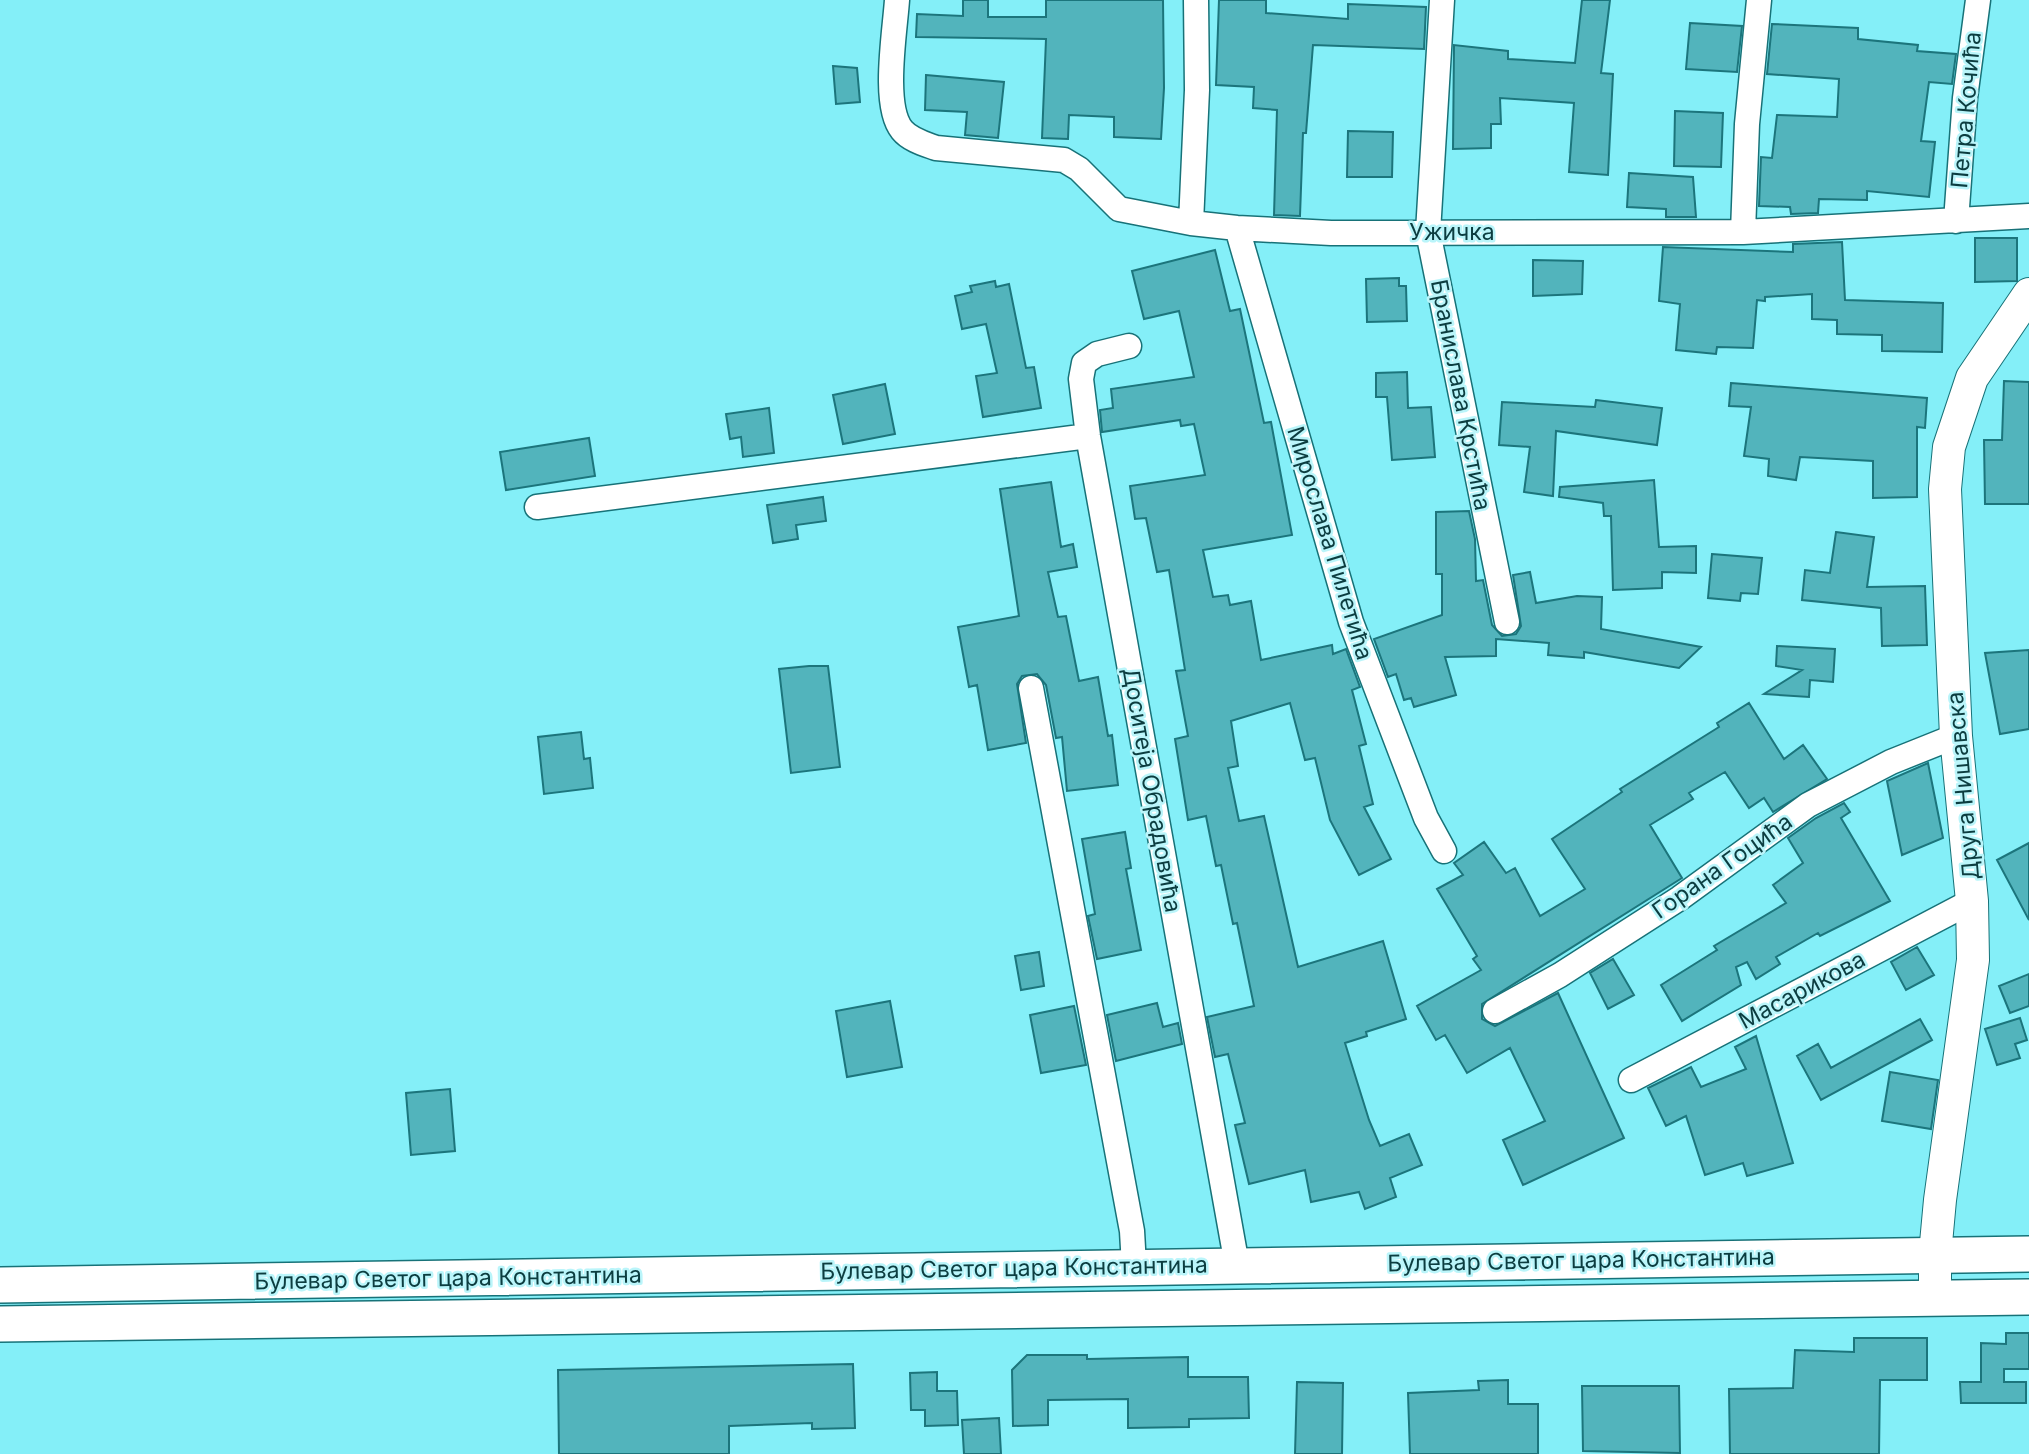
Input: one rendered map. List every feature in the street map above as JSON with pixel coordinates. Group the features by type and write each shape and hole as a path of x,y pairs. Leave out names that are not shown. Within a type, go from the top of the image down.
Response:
{"main road":[{"name":"Булевар Светог цара Константина","path":"0,1284 2029,1254"},
{"name":"Булевар Светог цара Константина","path":"0,1324 2029,1297"}],"street":[{"name":"Ужичка","path":"897,0 892,90 894,112 902,130 917,141 936,148 1064,160 1079,169 1119,209 1191,223 1331,233 1743,232 2029,216"},
{"path":"1191,223 1197,90 1196,0"},
{"name":"Бранислава Крстића","path":"1442,0 1427,232 1507,622"},
{"path":"1743,232 1748,124 1759,0"},
{"name":"Петра Кочића","path":"1956,221 1965,98 1978,0"},
{"name":"Мирослава Пилетића","path":"1237,228 1351,622 1426,817 1444,852"},
{"name":"Друга Нишавска","path":"1935,1298 1935,1254 1973,960 1972,901 1956,736 1945,489 1949,447 1972,378 2029,294"},
{"name":"Доситеја Обрадовића","path":"1129,346 1097,354 1084,363 1081,379 1088,436 1237,1265"},
{"path":"537,507 1088,436"},
{"path":"1031,688 1132,1231 1134,1266"},
{"name":"Горана Гоцића","path":"1496,1011 1560,975 1680,898 1808,805 1891,762 1956,736"},
{"name":"Масарикова","path":"1631,1080 1972,901"}],"building":[{"path":"963,0 988,0 988,17 1046,17 1046,0 1163,0 1164,88 1161,139 1114,137 1114,117 1069,115 1068,139 1042,138 1046,39 916,37 917,14 963,16"},
{"path":"1219,0 1266,0 1266,13 1348,19 1348,4 1426,7 1424,49 1313,45 1306,133 1303,133 1300,216 1274,215 1277,110 1253,108 1254,87 1216,85"},
{"path":"1582,0 1610,0 1601,73 1613,74 1608,175 1569,172 1574,103 1500,98 1501,124 1491,124 1491,148 1453,149 1454,45 1508,51 1508,59 1575,63"},
{"path":"1690,23 1742,26 1737,72 1686,69"},
{"path":"1772,24 1858,28 1858,39 1918,45 1917,51 1956,54 1952,84 1929,82 1921,141 1935,142 1929,197 1867,191 1867,200 1819,199 1818,213 1791,214 1790,207 1759,206 1761,157 1772,158 1777,115 1837,117 1839,79 1767,74"},
{"path":"833,66 857,68 860,102 836,104"},
{"path":"926,75 1004,82 998,138 965,135 967,112 925,110"},
{"path":"1675,111 1723,113 1721,167 1674,166"},
{"path":"1348,131 1393,132 1392,177 1347,177"},
{"path":"1629,173 1693,177 1696,217 1666,217 1666,209 1627,207"},
{"path":"1975,238 2017,238 2017,281 1975,282"},
{"path":"1842,242 1845,300 1943,303 1942,352 1882,351 1882,335 1837,334 1837,320 1812,319 1812,294 1765,297 1765,301 1757,300 1753,348 1717,347 1716,354 1676,350 1680,304 1659,301 1663,247 1793,252 1793,244"},
{"path":"1215,250 1230,311 1240,309 1264,423 1271,422 1292,535 1203,550 1213,597 1228,595 1230,605 1251,601 1261,660 1332,645 1333,654 1346,649 1360,687 1352,690 1366,744 1359,746 1373,804 1364,807 1391,859 1359,875 1330,820 1315,758 1305,760 1290,703 1231,721 1238,766 1228,768 1239,821 1264,816 1298,967 1383,941 1406,1019 1366,1032 1367,1036 1345,1043 1380,1146 1409,1134 1422,1165 1390,1178 1396,1197 1365,1209 1359,1192 1311,1202 1305,1170 1249,1184 1235,1125 1245,1123 1228,1054 1215,1057 1207,1017 1254,1006 1237,923 1233,924 1221,865 1216,866 1206,816 1188,820 1175,739 1188,736 1176,671 1185,670 1169,570 1157,572 1146,518 1135,519 1130,486 1205,475 1194,424 1181,426 1180,420 1102,432 1100,410 1113,408 1111,389 1194,377 1179,311 1144,319 1132,271"},
{"path":"1533,260 1583,261 1582,294 1533,296"},
{"path":"1399,278 1399,286 1406,286 1407,321 1367,322 1366,279"},
{"path":"995,281 996,287 1009,284 1026,368 1034,367 1041,408 983,417 976,376 997,373 986,324 962,329 955,296 972,292 970,286"},
{"path":"1407,372 1408,408 1431,407 1435,457 1392,460 1387,397 1376,397 1376,373"},
{"path":"2004,381 2029,382 2029,504 1985,504 1984,440 2002,440"},
{"path":"1731,383 1927,398 1925,428 1917,427 1917,497 1873,498 1873,461 1800,457 1796,480 1768,476 1769,459 1744,456 1751,407 1729,406"},
{"path":"885,384 895,434 843,444 833,395"},
{"path":"1596,400 1662,408 1657,445 1556,431 1553,496 1524,492 1530,447 1499,445 1502,402 1595,407"},
{"path":"769,408 774,453 743,457 741,437 730,439 726,414"},
{"path":"589,438 595,476 506,490 500,452"},
{"path":"1654,480 1659,547 1696,546 1696,573 1662,572 1662,588 1613,590 1611,516 1604,516 1603,503 1559,497 1560,487"},
{"path":"1051,482 1061,547 1073,544 1077,567 1048,572 1058,617 1066,616 1079,681 1098,677 1108,736 1112,735 1118,785 1067,791 1062,737 1056,738 1046,685 1037,674 1022,676 1017,684 1026,743 988,750 977,685 969,687 958,627 1019,616 1000,489"},
{"path":"823,497 826,521 796,525 798,539 773,543 767,505"},
{"path":"1469,511 1475,539 1476,581 1483,580 1492,625 1502,636 1516,634 1521,626 1513,575 1530,572 1536,603 1577,596 1602,597 1601,629 1701,647 1679,668 1584,652 1584,658 1548,655 1549,643 1496,639 1496,656 1445,657 1456,695 1414,707 1411,698 1404,700 1396,674 1388,677 1374,639 1442,615 1442,574 1436,574 1436,512"},
{"path":"1836,532 1874,537 1867,587 1925,586 1927,645 1882,646 1881,608 1802,600 1805,570 1830,573"},
{"path":"1712,554 1762,558 1758,594 1741,593 1740,601 1708,598"},
{"path":"1777,646 1835,649 1833,682 1810,680 1809,697 1764,694 1802,670 1776,666"},
{"path":"2029,650 2029,729 2000,734 1985,653"},
{"path":"828,666 840,767 791,773 779,669"},
{"path":"1749,703 1784,759 1803,745 1827,779 1773,812 1764,798 1749,808 1725,772 1689,793 1693,799 1650,825 1682,878 1482,1004 1482,1019 1495,1026 1558,993 1624,1138 1523,1185 1503,1140 1545,1121 1510,1048 1467,1073 1445,1035 1436,1040 1417,1006 1481,970 1473,959 1477,956 1437,889 1463,875 1454,863 1484,842 1506,873 1515,868 1540,916 1585,889 1552,839 1622,792 1620,789 1719,727 1717,723"},
{"path":"581,732 584,759 590,758 593,788 544,794 538,737"},
{"path":"1928,763 1943,838 1902,855 1887,781"},
{"path":"1844,803 1850,812 1841,818 1890,901 1820,936 1818,933 1776,957 1780,964 1756,979 1747,962 1736,967 1741,985 1682,1021 1661,985 1717,950 1714,946 1786,903 1773,885 1803,863 1788,838 1816,818"},
{"path":"1125,832 1131,868 1126,869 1141,950 1097,959 1088,916 1095,914 1082,839"},
{"path":"2029,843 2029,920 1997,860"},
{"path":"1917,947 1934,975 1906,990 1891,962"},
{"path":"1039,952 1044,986 1021,990 1015,956"},
{"path":"1613,959 1634,995 1608,1009 1590,973"},
{"path":"2029,974 2029,1006 2010,1013 1999,986"},
{"path":"890,1001 902,1067 847,1077 836,1011"},
{"path":"1157,1003 1163,1027 1178,1023 1182,1044 1116,1061 1107,1015"},
{"path":"1074,1006 1086,1065 1041,1073 1030,1015"},
{"path":"2020,1018 2027,1040 2015,1044 2020,1058 1997,1065 1985,1029"},
{"path":"1920,1019 1932,1040 1821,1100 1797,1056 1818,1044 1831,1068"},
{"path":"1756,1036 1793,1163 1747,1176 1743,1163 1705,1175 1686,1116 1666,1126 1648,1088 1691,1067 1701,1087 1746,1069 1735,1047"},
{"path":"1890,1072 1938,1080 1931,1129 1882,1121"},
{"path":"450,1089 455,1151 411,1155 406,1093"},
{"path":"2006,1333 2029,1333 2029,1369 2004,1369 2004,1382 2026,1382 2026,1403 1961,1403 1960,1382 1981,1382 1981,1343 2006,1344"},
{"path":"1854,1338 1927,1338 1927,1380 1880,1380 1879,1454 1730,1454 1729,1389 1793,1388 1795,1350 1854,1352"},
{"path":"1027,1355 1087,1355 1087,1359 1188,1357 1188,1377 1248,1377 1249,1418 1189,1419 1189,1427 1128,1428 1128,1399 1048,1400 1048,1425 1013,1426 1012,1370"},
{"path":"853,1364 855,1428 812,1429 812,1423 729,1426 729,1454 559,1454 558,1370"},
{"path":"937,1372 937,1391 957,1391 958,1425 925,1426 925,1410 911,1410 910,1373"},
{"path":"1508,1380 1508,1404 1538,1404 1538,1454 1410,1454 1408,1393 1479,1390 1478,1381"},
{"path":"1297,1382 1343,1383 1342,1454 1295,1454"},
{"path":"1582,1386 1679,1386 1680,1453 1583,1451"},
{"path":"999,1418 1001,1454 964,1454 962,1420"}]}
